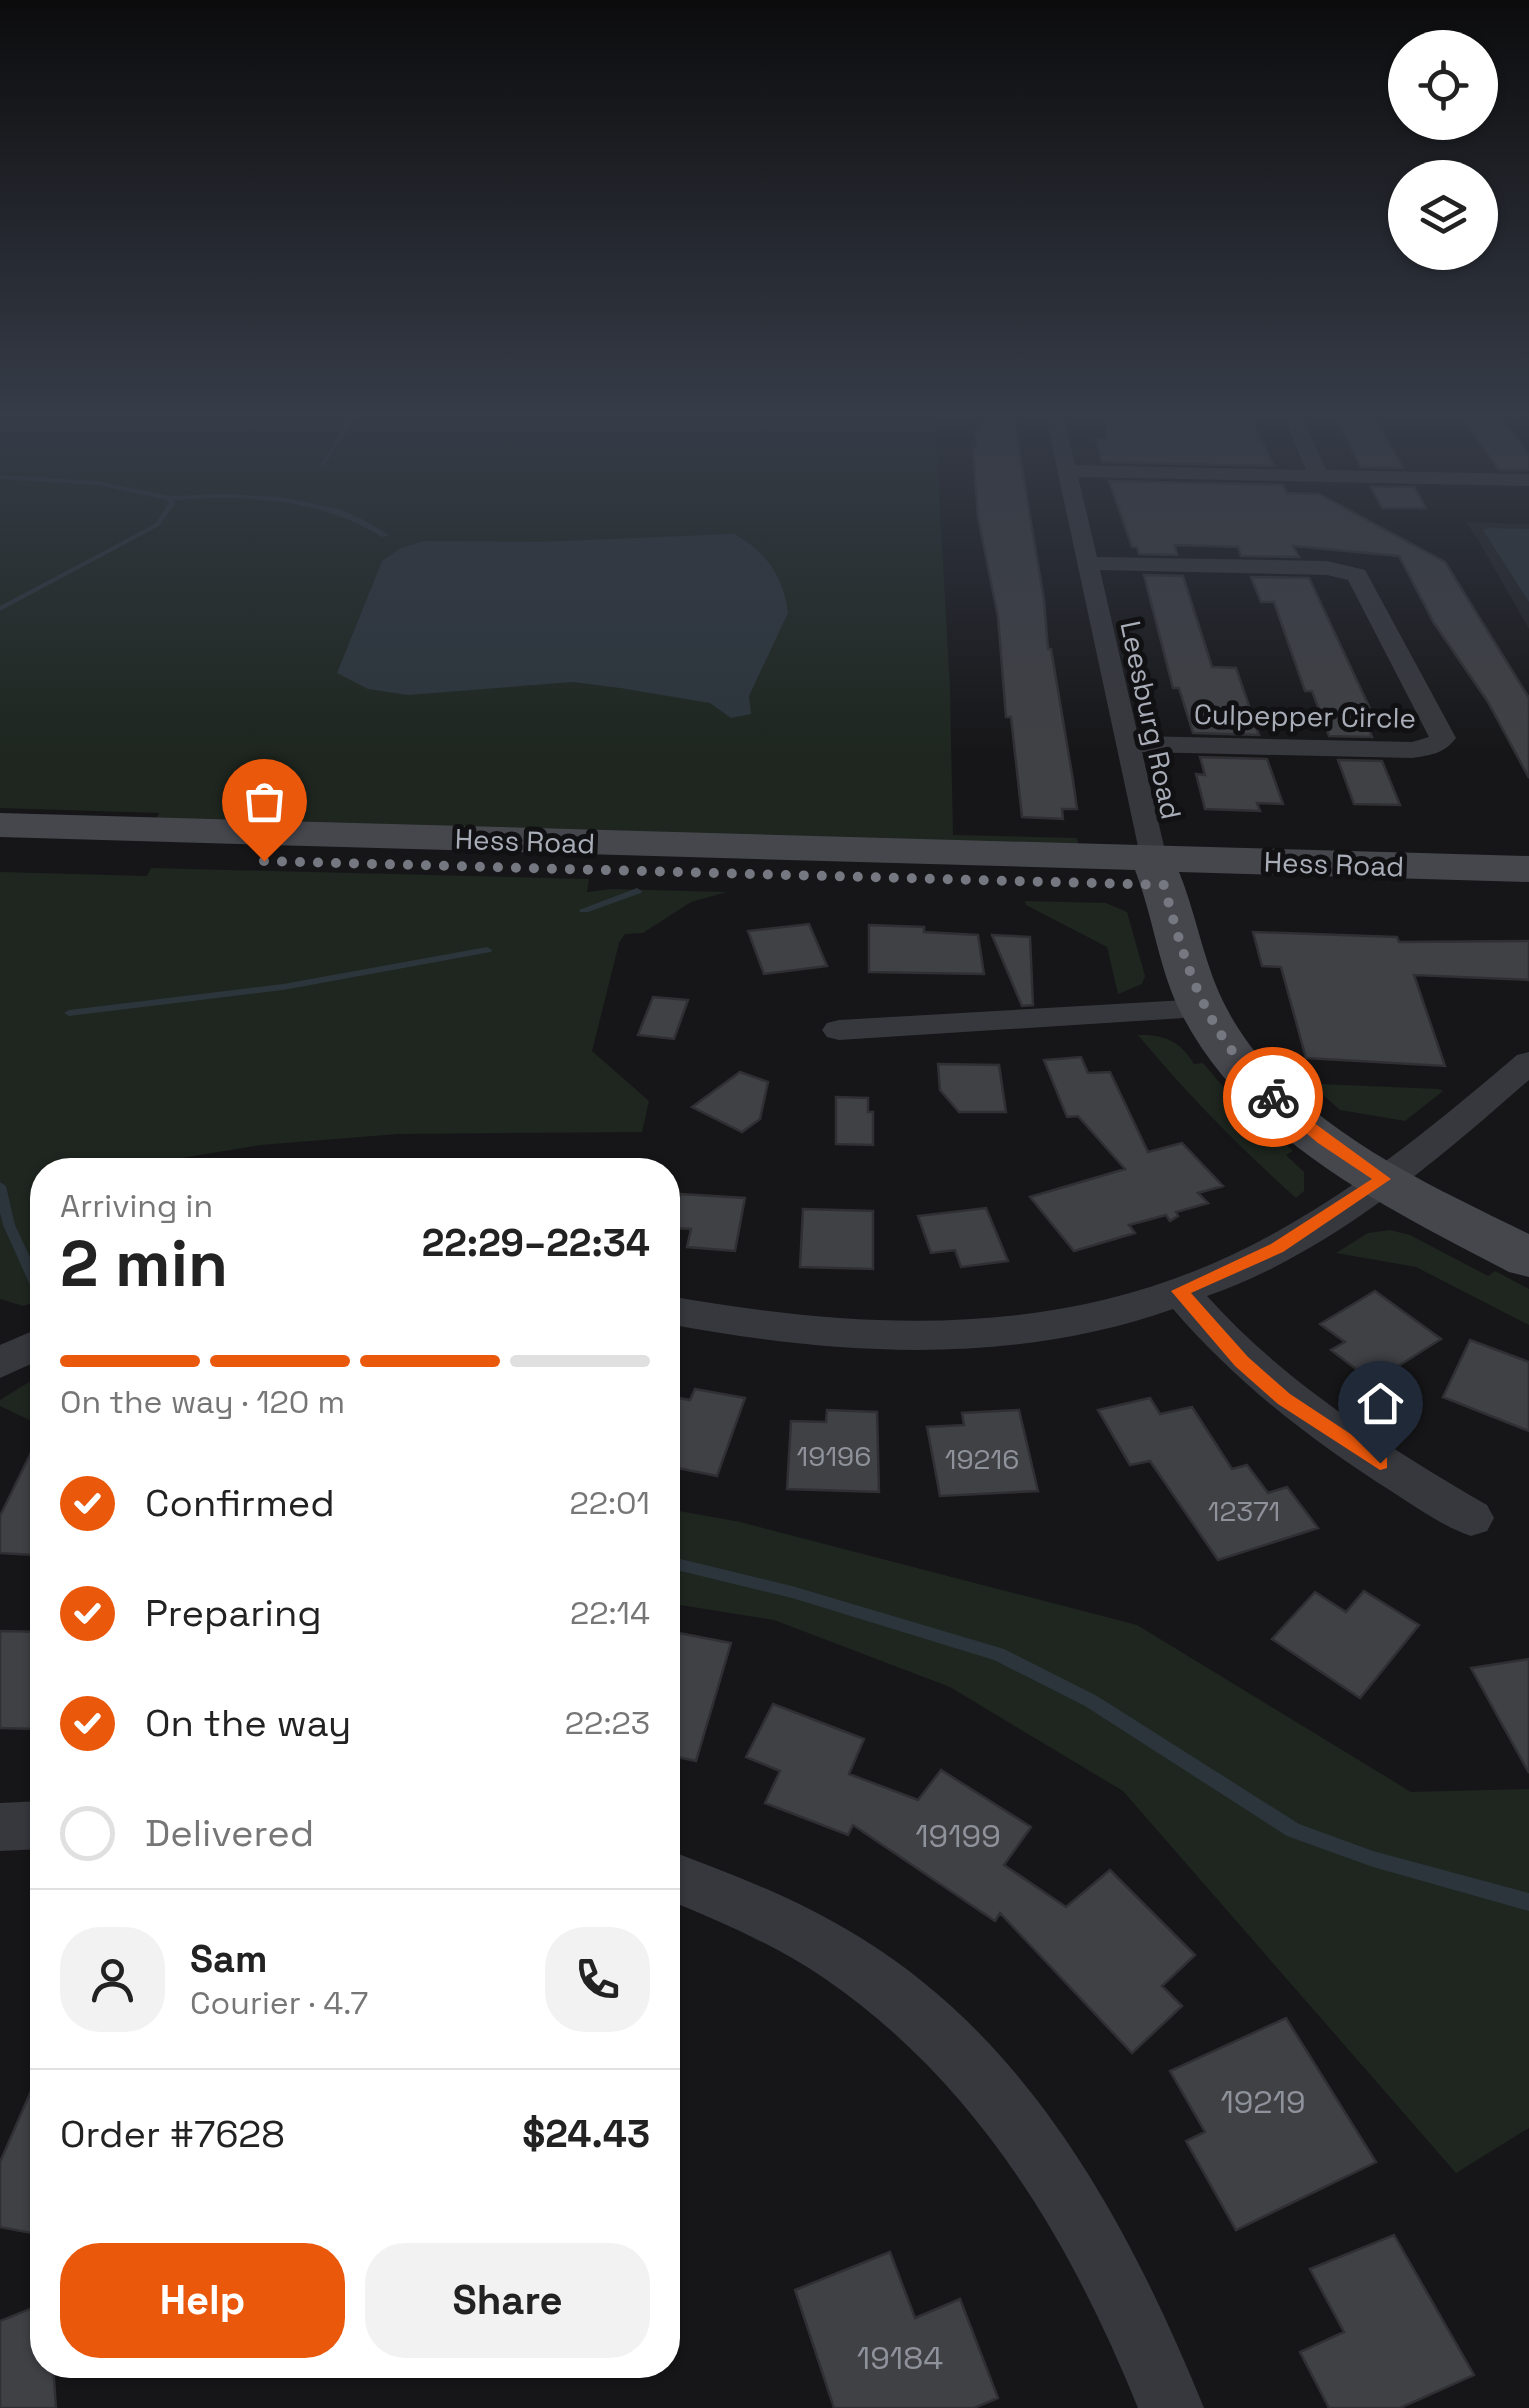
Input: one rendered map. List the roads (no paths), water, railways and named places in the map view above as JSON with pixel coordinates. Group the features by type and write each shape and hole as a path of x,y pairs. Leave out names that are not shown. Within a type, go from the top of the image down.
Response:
{"main road":[{"name":"Hess Road","path":"0,825 113,843"},
{"name":"Hess Road","path":"0,854 113,843 1158,872 1529,870"},
{"name":"Hess Road","path":"1158,872 1529,896"},
{"path":"1158,872 1203,1009 1237,1059 1275,1099 1324,1140 1384,1179 1529,1258"}],"street":[{"name":"Leesburg Road","path":"1080,529 1158,872"},
{"name":"Culpepper Circle","path":"1087,563 1326,568 1357,575 1442,738 1433,747 1412,750 1126,744"},
{"path":"839,1030 1203,1009"},
{"path":"680,1312 824,1334 934,1336 1042,1326 1121,1310 1180,1291 1277,1248 1440,1140 1529,1062"},
{"path":"1180,1291 1242,1362 1284,1399 1471,1518"},
{"path":"0,1363 30,1348"},
{"path":"0,1827 30,1826"},
{"path":"680,1879 736,1899 820,1942 881,1982 950,2043 1030,2137 1089,2224 1124,2290 1171,2408"}],"waterway":[{"path":"0,609 149,529"},
{"path":"376,529 385,535"},
{"path":"584,910 637,891"},
{"path":"69,1013 283,987 487,950"},
{"path":"0,1186 9,1225 30,1270"},
{"path":"680,1565 792,1592 998,1654 1091,1701 1293,1830 1373,1859 1529,1902"}]}
